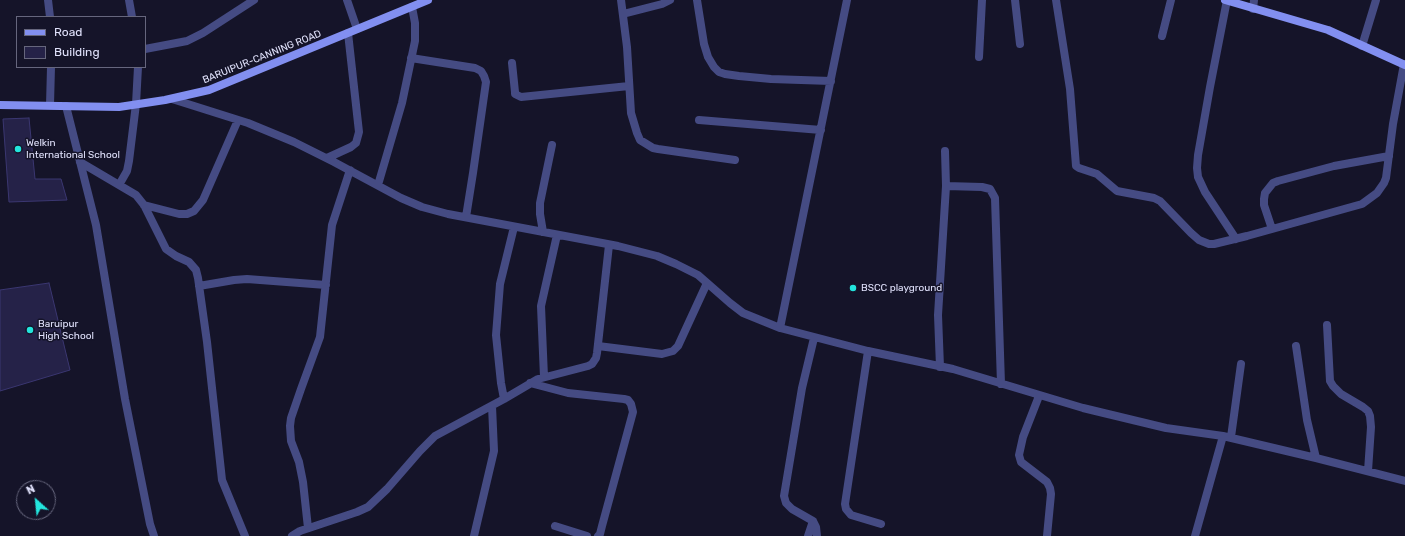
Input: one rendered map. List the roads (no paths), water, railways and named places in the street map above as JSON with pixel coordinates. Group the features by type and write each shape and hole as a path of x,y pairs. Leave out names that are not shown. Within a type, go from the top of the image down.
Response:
{"main road":[{"name":"BARUIPUR-CANNING ROAD","path":"0,104 119,107 172,99 209,90 428,0"},
{"path":"1226,0 1328,30 1405,64"}],"street":[{"path":"48,0 50,16"},
{"path":"129,0 132,16"},
{"path":"146,49 187,41 203,33 254,0"},
{"path":"347,0 357,29"},
{"path":"621,0 627,47 631,113 636,134 640,140 653,148 735,160"},
{"path":"623,14 662,4 670,0"},
{"path":"697,0 704,44 708,57 719,72 765,79 831,81"},
{"path":"780,328 847,0"},
{"path":"979,57 982,0"},
{"path":"1015,0 1020,44"},
{"path":"1056,0 1070,89 1076,166 1097,174 1118,191 1154,198 1160,201 1191,233 1204,243 1214,244 1236,239 1362,204 1377,193 1384,183 1405,64"},
{"path":"1162,36 1171,0"},
{"path":"1226,0 1208,95 1197,168 1198,177 1205,192 1236,239"},
{"path":"1254,0 1254,9"},
{"path":"1362,46 1376,0"},
{"path":"378,185 402,103 416,33 412,7"},
{"path":"327,158 351,147 356,143 359,132 348,33"},
{"path":"411,58 475,68 481,71 484,76 486,82 466,217"},
{"path":"512,63 515,94 521,97 629,86"},
{"path":"50,106 51,68"},
{"path":"119,184 127,170 136,104 138,68"},
{"path":"172,99 238,120 294,142 401,198 422,207 657,256 698,275 730,303 743,312 780,328 814,338 940,367 1083,408 1166,428 1227,437 1405,481"},
{"path":"66,106 96,225 125,399 150,524 154,536"},
{"path":"144,205 180,214 187,214 194,211 204,200 238,120"},
{"path":"699,120 821,130"},
{"path":"544,232 540,214 540,203 552,145"},
{"path":"940,367 938,315 946,186 946,151"},
{"path":"1272,229 1264,205 1265,193 1273,184 1278,181 1334,166 1389,156"},
{"path":"80,162 136,195 144,205 163,245 170,253 189,262 196,270 207,342 222,480 244,536"},
{"path":"308,528 303,482 291,441 290,426 291,418 301,389 318,345 334,218 350,170"},
{"path":"946,186 982,186 990,189 995,198 1001,384"},
{"path":"504,399 500,383 496,335 500,284 514,226"},
{"path":"544,377 541,306 557,235"},
{"path":"292,536 308,528 368,507 387,489 435,436 492,406 530,383 544,377 592,364 596,358 598,346 609,245"},
{"path":"199,286 247,279 326,285"},
{"path":"598,346 662,354 673,351 678,346 707,283"},
{"path":"1327,325 1330,381 1341,394 1364,407 1370,416 1371,427 1368,471"},
{"path":"814,338 802,388 784,496 786,503 792,509 813,521 816,527 817,536"},
{"path":"1296,346 1307,420 1316,458"},
{"path":"868,351 845,504 846,510 851,515 881,524"},
{"path":"1195,536 1227,437 1241,364"},
{"path":"530,383 568,393 624,399 628,400 631,404 633,412 598,536"},
{"path":"1039,396 1023,437 1019,455 1021,462 1047,482 1050,488 1051,494 1047,536"},
{"path":"474,536 493,456 494,437 492,406"},
{"path":"808,536 813,521"},
{"path":"555,526 587,536"}],"place":[{"name":"Welkin International School","path":"18,149"},
{"name":"BSCC playground","path":"853,288"},
{"name":"Baruipur High School","path":"30,330"}]}
